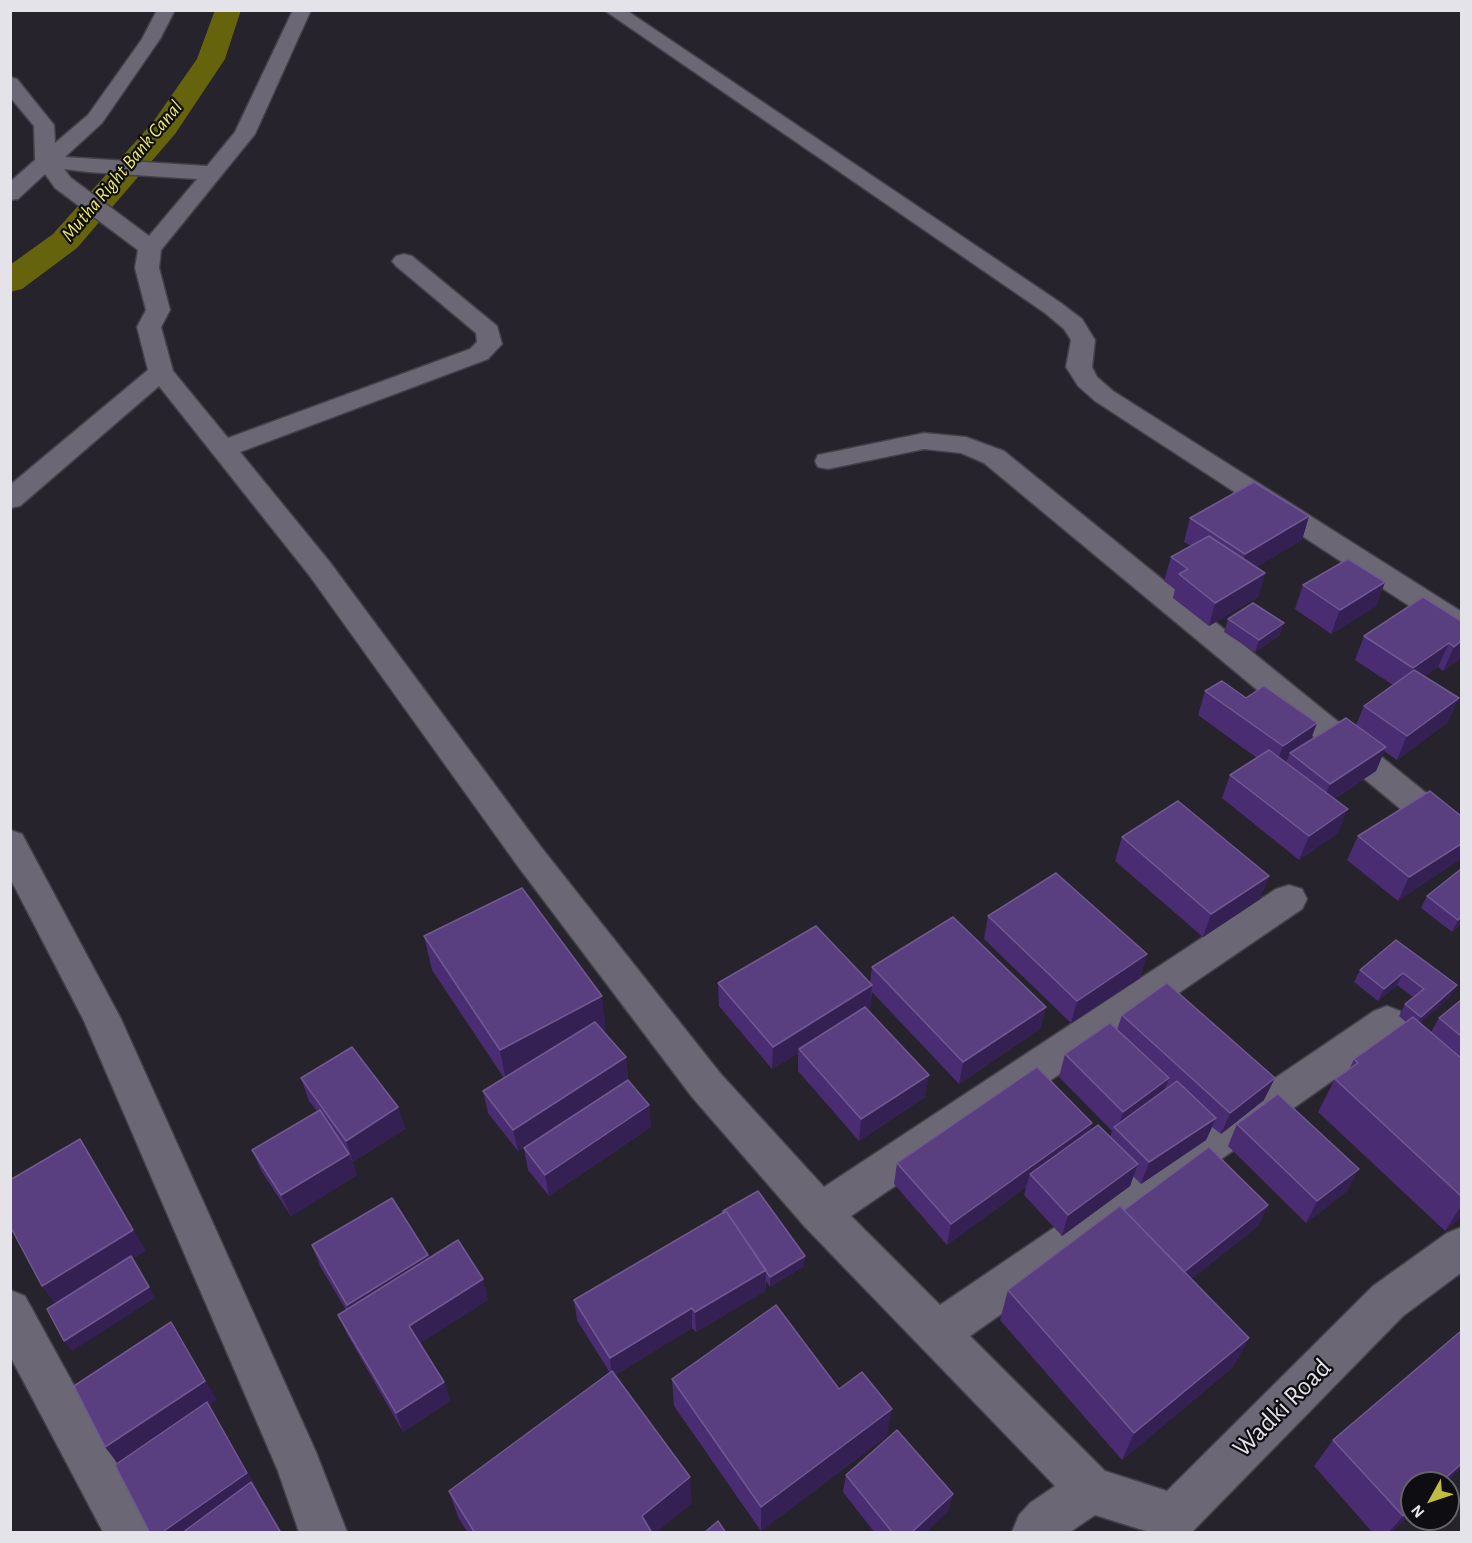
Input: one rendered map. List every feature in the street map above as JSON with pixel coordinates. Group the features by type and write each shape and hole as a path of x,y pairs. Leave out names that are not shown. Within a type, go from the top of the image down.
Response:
{"street":[{"path":"10,195 46,161 96,120 152,39 166,10"},
{"path":"142,242 213,173 245,134 302,10"},
{"path":"613,10 1053,308 1073,324 1083,340 1079,367 1087,381 1104,396 1461,626"},
{"path":"10,83 44,125 46,161 63,183 142,242 158,310 149,327 161,372 319,568 529,856 706,1085 820,1213 1091,1490 1047,1520 1036,1533"},
{"path":"46,161 88,166 213,173"},
{"path":"222,449 478,354 490,344 488,331 404,261"},
{"path":"10,500 161,372"},
{"path":"828,461 924,441 966,445 994,458 1461,841"},
{"path":"10,843 102,1019 300,1468 323,1533"},
{"path":"820,1213 1289,899"},
{"path":"937,1333 1387,1022"},
{"name":"Wadki Road","path":"1091,1490 1180,1525 1388,1301 1461,1247"},
{"path":"10,1311 128,1532"}],"building":[{"path":"1254,482 1309,516 1245,554 1190,518"},
{"path":"1209,536 1265,573 1215,603 1179,574 1188,569 1171,557"},
{"path":"1348,559 1385,582 1340,610 1303,585"},
{"path":"1423,597 1461,621 1461,641 1454,647 1449,643 1413,668 1364,636"},
{"path":"1253,603 1284,623 1259,640 1228,619"},
{"path":"1414,670 1459,698 1407,736 1364,706"},
{"path":"1222,681 1246,698 1264,686 1317,723 1283,746 1205,691"},
{"path":"1346,718 1386,747 1330,784 1290,753"},
{"path":"1269,750 1348,809 1309,836 1230,775"},
{"path":"1430,791 1461,816 1461,844 1409,877 1358,836"},
{"path":"1178,801 1269,876 1211,914 1122,837"},
{"path":"1461,869 1461,917 1458,920 1427,896"},
{"path":"1056,873 1147,954 1077,1001 988,916"},
{"path":"522,888 602,996 500,1050 424,936"},
{"path":"953,917 1046,1007 963,1062 872,967"},
{"path":"816,926 872,985 773,1047 718,983"},
{"path":"1396,940 1457,985 1421,1017 1405,1004 1424,989 1403,973 1384,989 1360,970"},
{"path":"1167,983 1275,1078 1230,1113 1122,1015"},
{"path":"1461,1000 1461,1036 1439,1018"},
{"path":"865,1007 929,1075 861,1119 799,1049"},
{"path":"1413,1017 1461,1058 1461,1196 1335,1079 1358,1063 1354,1059"},
{"path":"595,1022 626,1057 513,1130 483,1091"},
{"path":"1110,1023 1169,1078 1123,1112 1065,1054"},
{"path":"352,1047 398,1107 346,1141 301,1078"},
{"path":"1037,1067 1092,1123 951,1224 897,1163"},
{"path":"628,1080 649,1105 545,1175 524,1148"},
{"path":"1177,1081 1216,1118 1149,1162 1114,1127"},
{"path":"1278,1094 1359,1169 1317,1201 1237,1124"},
{"path":"320,1110 349,1154 281,1195 252,1150"},
{"path":"1098,1125 1138,1164 1068,1215 1030,1174"},
{"path":"80,1139 133,1230 42,1286 10,1226 10,1180"},
{"path":"1209,1147 1268,1205 1184,1272 1124,1210"},
{"path":"758,1191 805,1256 770,1277 726,1211 724,1213 723,1211"},
{"path":"392,1198 428,1255 347,1305 312,1245"},
{"path":"1120,1206 1249,1338 1134,1433 1008,1290"},
{"path":"726,1211 766,1270 695,1312 692,1308 610,1358 574,1300"},
{"path":"458,1240 483,1279 409,1326 444,1382 396,1413 338,1315"},
{"path":"131,1256 149,1287 64,1341 47,1309"},
{"path":"776,1305 839,1389 862,1372 892,1409 761,1507 672,1379"},
{"path":"171,1322 205,1381 105,1447 74,1386"},
{"path":"1461,1331 1461,1464 1453,1471 1400,1471 1400,1513 1333,1440"},
{"path":"612,1371 690,1477 642,1516 652,1533 475,1533 449,1491"},
{"path":"207,1402 247,1473 161,1533 150,1533 115,1465"},
{"path":"897,1430 953,1494 911,1533 893,1533 846,1475"},
{"path":"251,1482 281,1533 182,1533"},
{"path":"718,1521 726,1533 704,1533"}],"waterway":[{"name":"Mutha Right Bank Canal","path":"10,282 65,241 164,128 211,59 228,10"}]}
